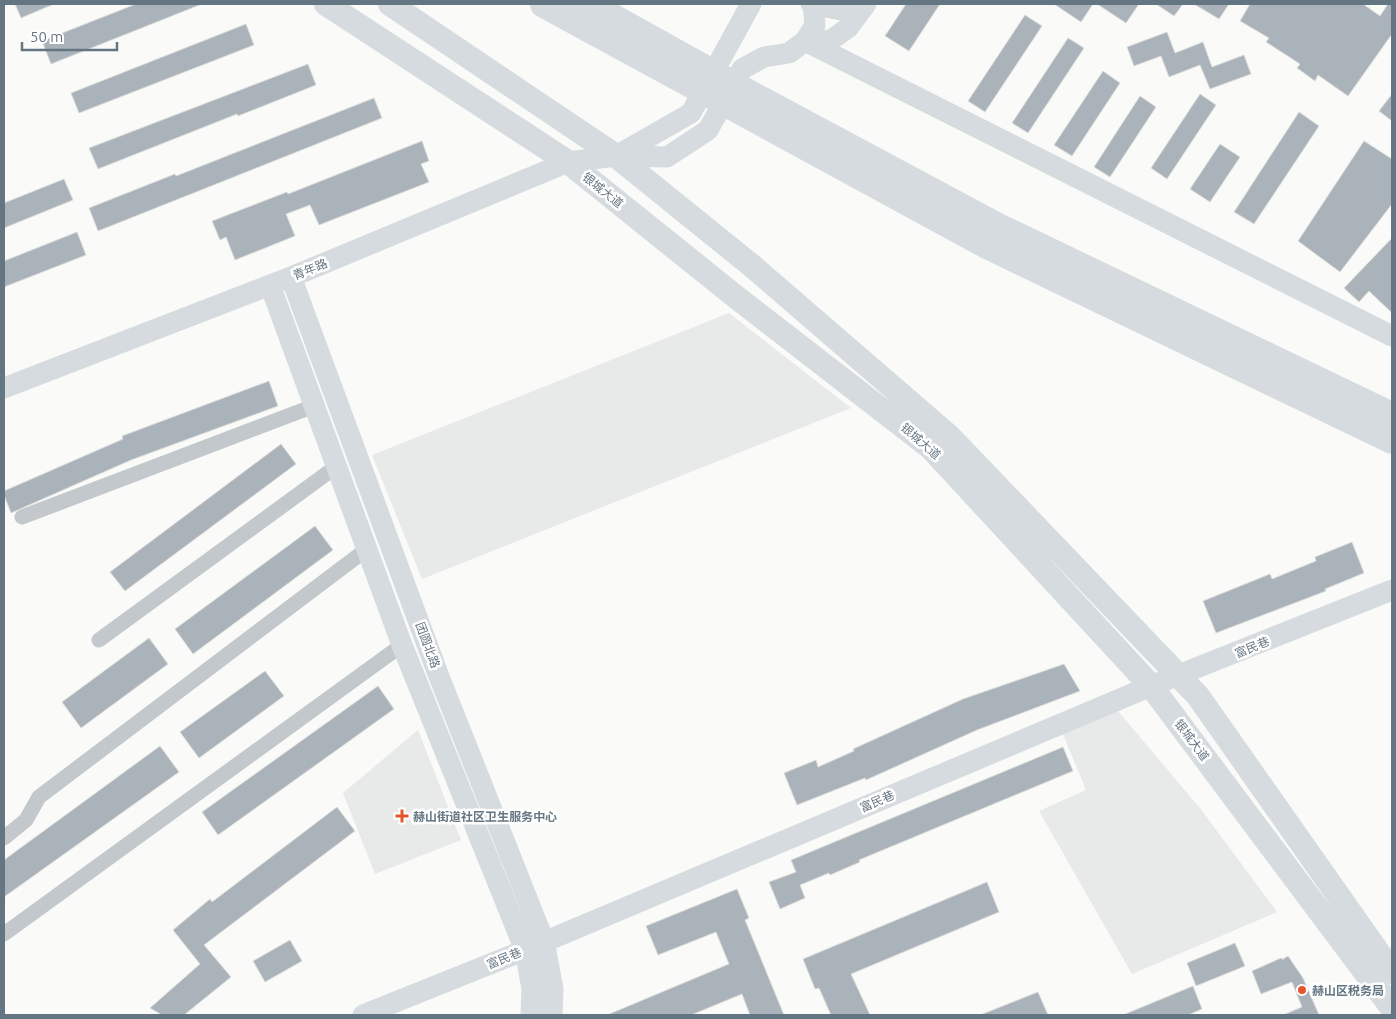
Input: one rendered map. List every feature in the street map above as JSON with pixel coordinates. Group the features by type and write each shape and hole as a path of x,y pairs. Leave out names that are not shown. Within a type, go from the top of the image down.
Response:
{"highway":[{"path":"544,4 692,73 988,245 1392,440"},
{"path":"588,4 692,73"},
{"path":"750,105 998,227 1392,416"}],"main road":[{"name":"银城大道","path":"326,4 568,162 736,297 931,448 1151,686 1392,1008"},
{"name":"银城大道","path":"390,4 616,156 751,265 949,436 1198,696 1392,972"}],"street":[{"path":"616,156 667,157 708,130 742,69 764,57 788,52 805,41 815,25 812,4 841,10 859,4"},
{"path":"805,41 831,40 848,28 866,4"},
{"path":"616,156 691,114 752,5"},
{"path":"805,41 1392,336"},
{"name":"青年路","path":"4,388 291,277 568,162 616,156"},
{"name":"团圆北路","path":"291,277 438,674 544,941 553,989 552,1015"},
{"name":"团圆北路","path":"270,285 402,645 525,950 532,989 531,1015"},
{"path":"22,517 314,406"},
{"path":"99,640 337,466"},
{"path":"4,838 26,820 39,797 367,549"},
{"name":"富民巷","path":"363,1015 525,950 1151,686 1392,590"},
{"path":"4,934 402,645"}],"shaded area":[{"path":"729,313 851,408 422,579 372,455"},
{"path":"1117,710 1200,808 1277,912 1132,974 1039,811 1086,790 1062,732"},
{"name":"赫山街道社区卫生服务中心","path":"418,730 461,840 375,874 343,793"}],"building":[{"path":"15,4 54,4 21,18"},
{"path":"136,4 202,4 51,64 42,41"},
{"path":"906,4 940,4 909,51 885,36"},
{"path":"1054,4 1093,4 1081,22"},
{"path":"1097,4 1139,4 1126,23"},
{"path":"1156,4 1183,4 1174,16"},
{"path":"1194,4 1229,4 1219,19"},
{"path":"1250,4 1363,4 1380,16 1388,4 1392,4 1392,34 1348,96 1318,75 1315,81 1297,68 1300,64 1266,42 1269,38 1240,21"},
{"path":"1025,15 1042,26 985,112 968,101"},
{"path":"246,24 254,45 79,113 71,93"},
{"path":"1167,32 1175,53 1203,42 1212,67 1244,55 1251,74 1210,89 1200,65 1169,77 1161,56 1134,66 1127,47"},
{"path":"1068,38 1084,48 1028,133 1012,123"},
{"path":"308,64 316,85 98,169 89,148"},
{"path":"1103,71 1120,83 1072,156 1054,145"},
{"path":"1200,94 1216,105 1167,179 1151,168"},
{"path":"1392,94 1392,121 1379,111"},
{"path":"1140,96 1156,107 1110,177 1094,167"},
{"path":"374,98 382,118 98,231 89,208"},
{"path":"1299,112 1319,126 1254,224 1234,212"},
{"path":"422,141 429,161 421,164 429,182 319,225 310,205 286,214 295,236 235,260 226,237 220,240 212,221 287,192 288,194"},
{"path":"1364,141 1392,159 1392,204 1340,272 1298,241"},
{"path":"1220,144 1240,157 1210,202 1190,189"},
{"path":"64,179 73,200 4,228 4,203"},
{"path":"77,232 86,255 4,287 4,261"},
{"path":"1392,238 1392,313 1369,291 1359,302 1344,288"},
{"path":"269,381 278,406 131,460 11,513 4,491 123,439 122,436"},
{"path":"281,444 296,464 125,591 110,572"},
{"path":"315,526 333,550 193,654 175,629"},
{"path":"1352,542 1364,573 1325,589 1326,591 1216,633 1203,601 1270,574 1272,579 1316,561 1315,557"},
{"path":"149,638 168,664 81,728 62,702"},
{"path":"1064,664 1080,691 977,730 866,780 865,778 797,805 784,773 816,760 818,767 963,699"},
{"path":"265,671 284,696 199,758 180,732"},
{"path":"378,686 394,709 218,835 202,812"},
{"path":"160,746 179,772 4,897 4,860"},
{"path":"1063,747 1073,771 859,860 860,862 830,875 829,873 800,885 805,898 780,909 769,882 796,872 791,860"},
{"path":"337,807 355,831 204,945 231,977 184,1015 162,1015 150,1008 200,964 173,930 210,899 212,902"},
{"path":"987,882 999,912 851,974 870,1015 831,1015 819,988 815,989 803,959"},
{"path":"737,889 749,918 745,920 784,1015 750,1015 742,994 691,1015 607,1015 729,964 716,932 658,955 646,926"},
{"path":"290,940 302,961 265,982 253,961"},
{"path":"1235,943 1245,966 1196,986 1187,963"},
{"name":"赫山区税务局","path":"1288,956 1303,978 1319,1015 1283,1015 1302,1007 1292,982 1261,994 1252,971 1281,958 1284,960"},
{"path":"1193,986 1202,1009 1188,1015 1123,1015"},
{"path":"1038,992 1048,1015 980,1015"}],"place":[{"name":"赫山街道社区卫生服务中心","path":"402,816"},
{"name":"赫山区税务局","path":"1302,990"}]}
